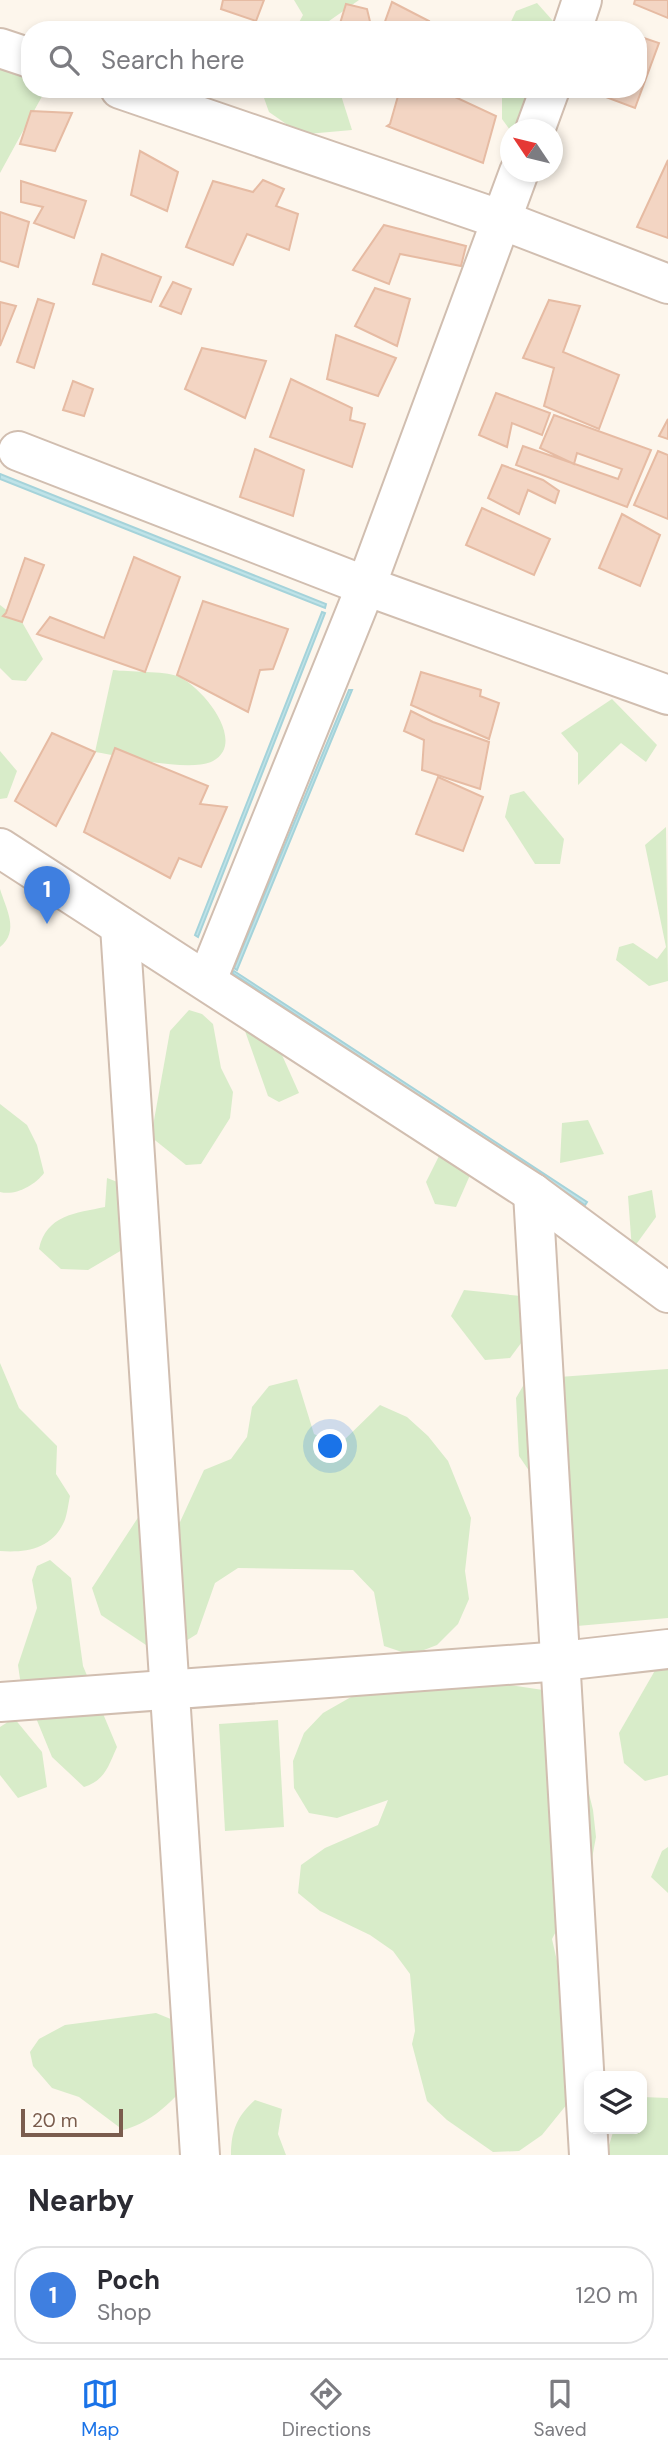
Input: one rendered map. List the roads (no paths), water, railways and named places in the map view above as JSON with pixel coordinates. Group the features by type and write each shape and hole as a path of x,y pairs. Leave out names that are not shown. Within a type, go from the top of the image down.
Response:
{"street":[{"path":"575,21 582,0"},
{"path":"0,48 21,55"},
{"path":"146,98 502,220 668,284"},
{"path":"539,119 547,98"},
{"path":"207,980 366,586 516,182"},
{"path":"18,451 366,586 668,695"},
{"path":"0,848 533,1193 668,1293"},
{"path":"120,926 200,2155"},
{"path":"533,1193 589,2155"},
{"path":"0,1702 562,1661 668,1649"}],"water":[{"path":"0,474 326,604 325,608 0,479"},
{"path":"322,612 325,613 198,937 195,935"},
{"path":"349,690 352,690 237,970 234,968"},
{"path":"234,971 587,1202 585,1205 232,973"}],"place":[{"name":"Poch","path":"47,924"}]}
